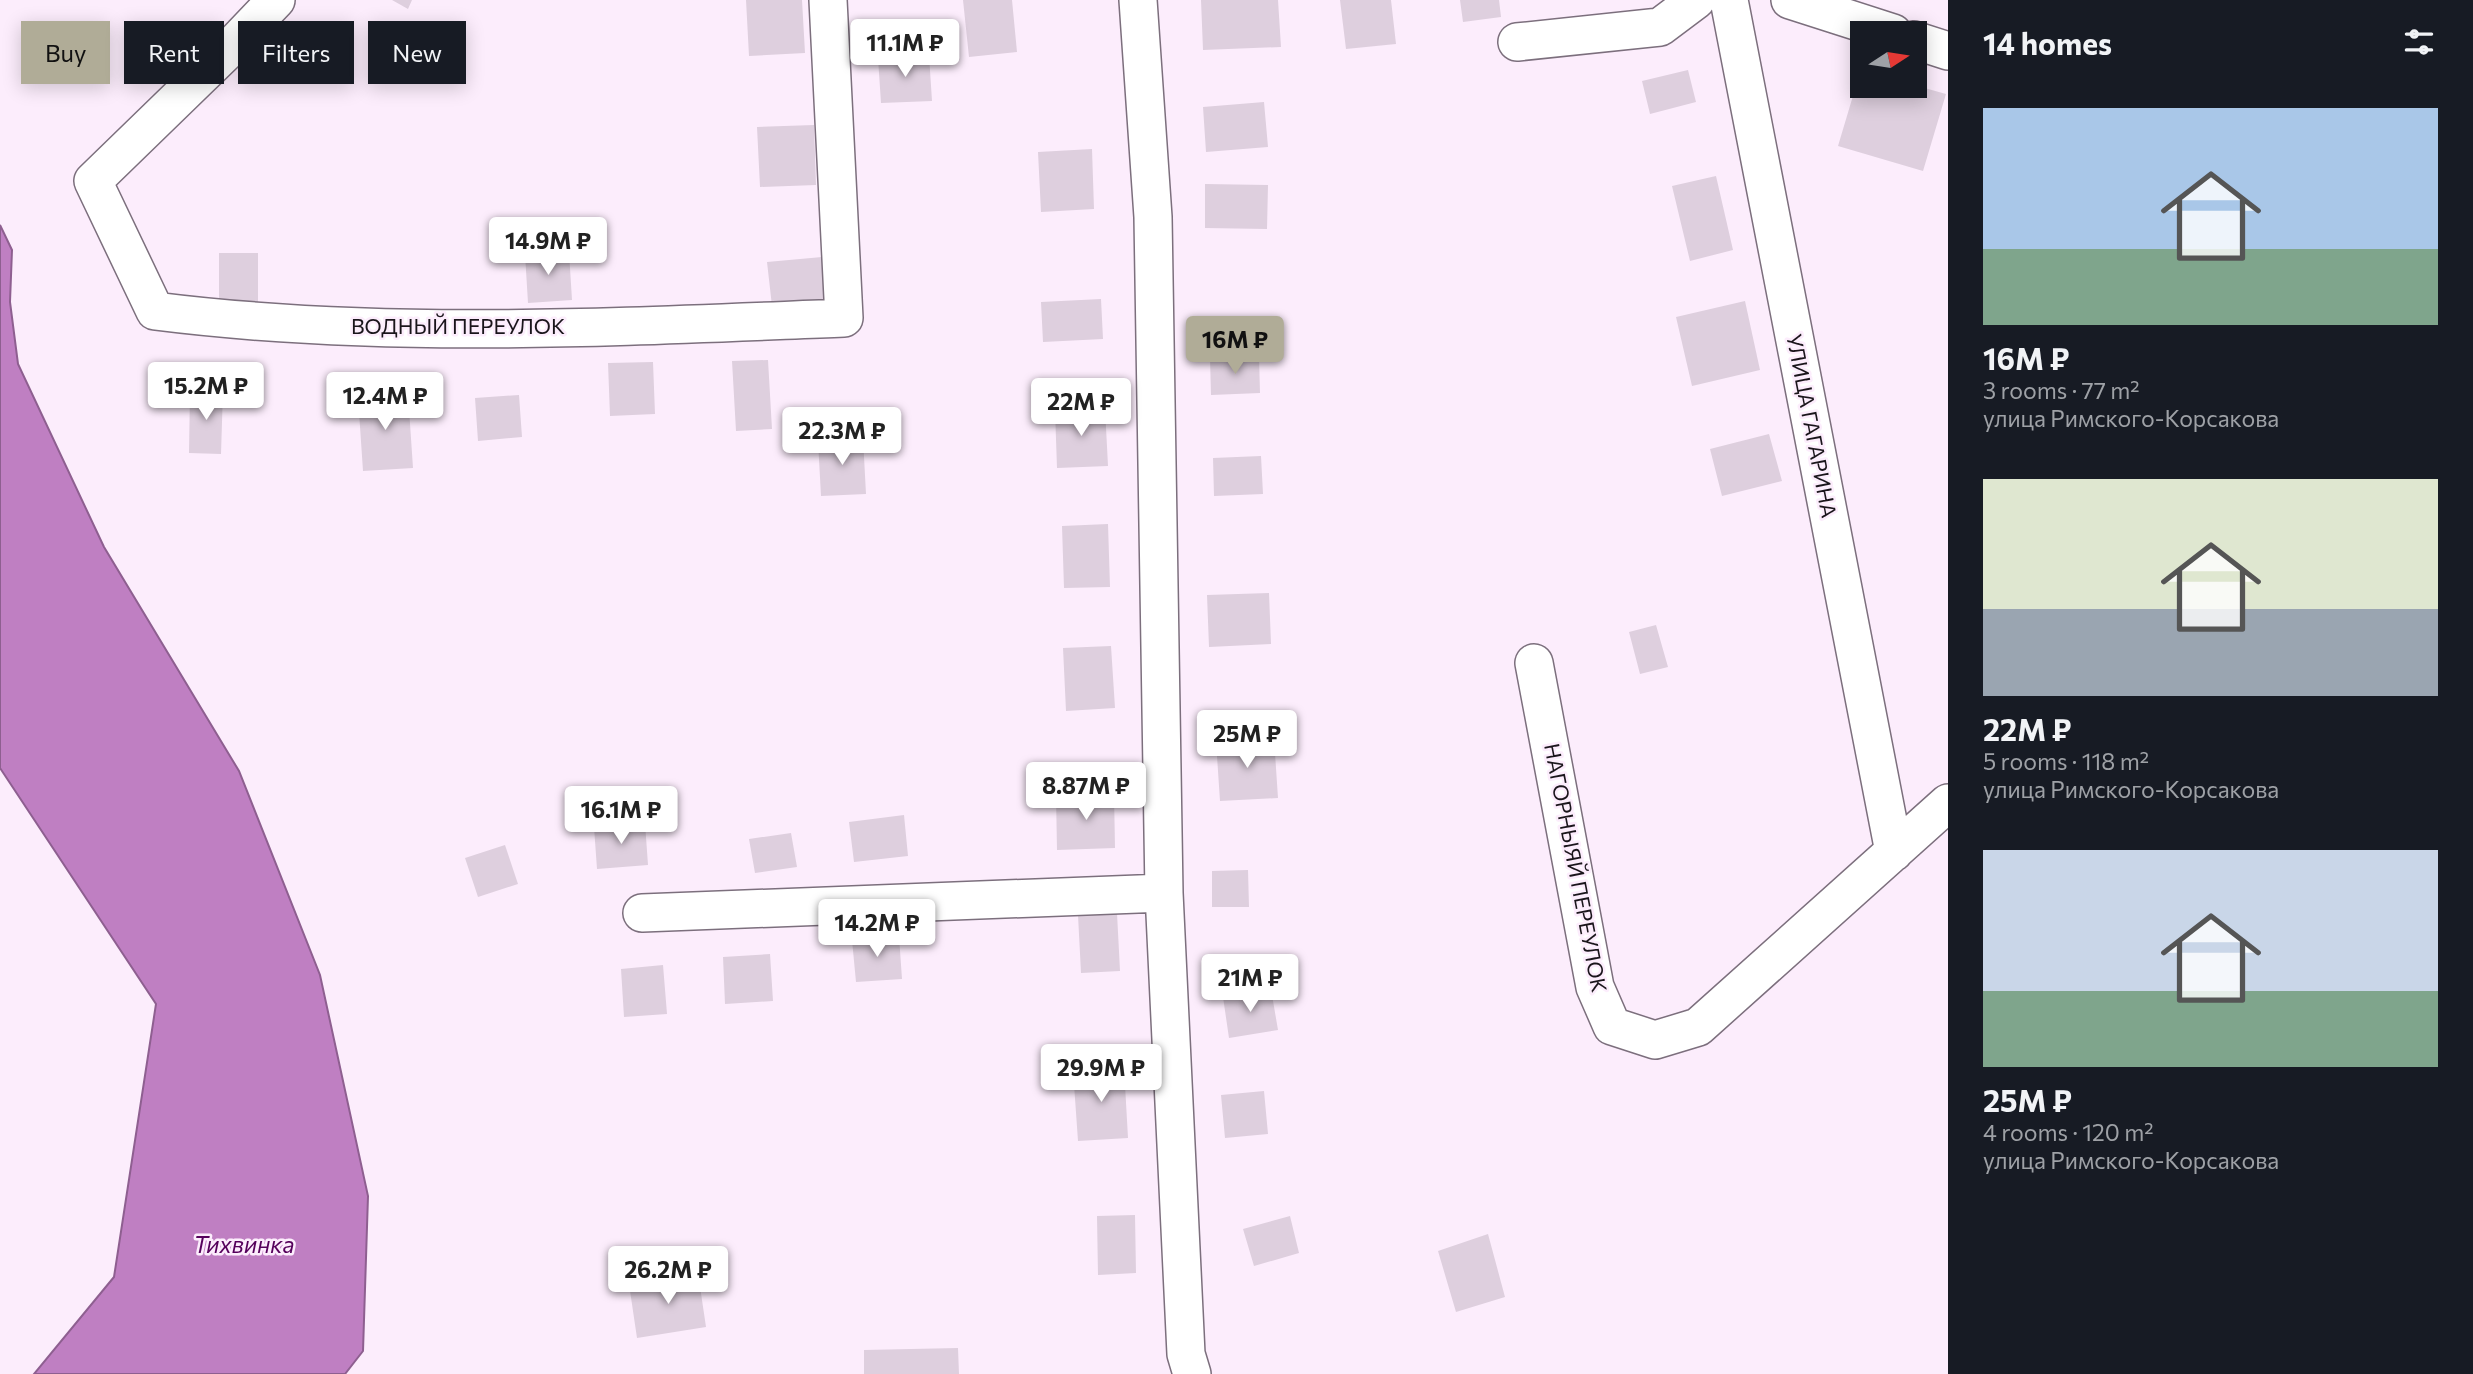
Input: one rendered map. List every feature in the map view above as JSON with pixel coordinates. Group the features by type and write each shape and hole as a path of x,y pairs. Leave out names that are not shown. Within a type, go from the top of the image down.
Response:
{"street":[{"name":"ВОДНЫЙ ПЕРЕУЛОК","path":"276,0 223,56 93,181 155,311 217,319 369,328 600,328 844,318 828,0"},
{"path":"1138,0 1153,217 1164,893 1186,1354 1192,1374"},
{"path":"1517,42 1660,27 1696,0"},
{"name":"УЛИЦА ГАГАРИНА","path":"1729,0 1894,852"},
{"path":"1790,0 1856,21"},
{"path":"1927,44 1948,51"},
{"name":"НАГОРНЫЯЙ ПЕРЕУЛОК","path":"1534,663 1595,987 1612,1026 1655,1040 1698,1027 1948,803"},
{"path":"642,913 1164,893"}],"water":[{"name":"Тихвинка","path":"0,225 12,250 10,302 18,364 104,547 239,771 320,975 368,1196 363,1351 345,1374 34,1374 114,1277 156,1004 0,768"}],"building":[{"path":"392,0 412,0 408,9"},
{"path":"746,0 802,0 805,53 749,56"},
{"path":"963,0 1012,0 1017,52 969,57"},
{"path":"1201,0 1278,0 1281,47 1203,50"},
{"path":"1340,0 1391,0 1396,44 1346,49"},
{"path":"1460,0 1499,0 1501,17 1463,22"},
{"path":"929,55 932,101 881,103 878,58"},
{"path":"1688,70 1696,102 1650,114 1642,81"},
{"path":"1927,89 1946,94 1923,171 1838,146 1852,98 1927,98"},
{"path":"1264,102 1268,147 1206,152 1203,107"},
{"path":"814,125 816,185 760,187 757,127"},
{"path":"1092,149 1094,209 1041,212 1038,152"},
{"path":"1716,176 1733,250 1690,261 1672,186"},
{"path":"1205,184 1268,185 1267,229 1205,228"},
{"path":"569,252 572,300 528,303 525,254"},
{"path":"219,253 258,253 258,306 219,306"},
{"path":"822,257 826,301 772,306 767,262"},
{"path":"1101,299 1103,339 1043,342 1041,302"},
{"path":"1745,301 1760,370 1692,386 1676,317"},
{"path":"1259,356 1260,393 1211,395 1210,358"},
{"path":"768,360 772,429 736,431 732,361"},
{"path":"653,362 655,414 610,416 608,363"},
{"path":"190,390 223,390 221,454 189,453"},
{"path":"408,394 413,468 363,471 358,397"},
{"path":"519,395 522,437 478,441 475,398"},
{"path":"1105,408 1108,466 1057,468 1055,410"},
{"path":"1769,434 1782,481 1722,496 1710,449"},
{"path":"863,438 866,494 821,496 818,441"},
{"path":"1261,456 1263,494 1214,496 1213,458"},
{"path":"1108,524 1110,587 1064,588 1062,526"},
{"path":"1269,593 1271,644 1209,647 1207,595"},
{"path":"1656,625 1668,667 1640,674 1629,632"},
{"path":"1111,646 1115,708 1066,711 1063,648"},
{"path":"1274,738 1278,798 1220,801 1216,741"},
{"path":"1114,793 1115,848 1057,850 1056,795"},
{"path":"904,815 908,856 854,862 849,822"},
{"path":"645,823 648,865 597,869 594,827"},
{"path":"791,833 797,867 755,873 749,839"},
{"path":"505,845 518,884 478,897 465,858"},
{"path":"1248,870 1249,907 1212,907 1212,871"},
{"path":"1117,913 1120,971 1081,973 1078,915"},
{"path":"899,936 902,979 856,982 852,940"},
{"path":"770,954 773,1001 725,1004 723,957"},
{"path":"663,965 667,1014 624,1017 621,969"},
{"path":"1271,989 1278,1030 1229,1038 1223,997"},
{"path":"1124,1067 1128,1138 1078,1141 1073,1070"},
{"path":"1264,1091 1268,1134 1225,1138 1221,1095"},
{"path":"1135,1215 1136,1273 1098,1275 1097,1216"},
{"path":"1290,1216 1299,1253 1254,1266 1243,1229"},
{"path":"1488,1234 1505,1297 1456,1312 1438,1251"},
{"path":"698,1273 706,1327 637,1338 629,1284"},
{"path":"958,1348 959,1374 864,1374 864,1350"}]}
